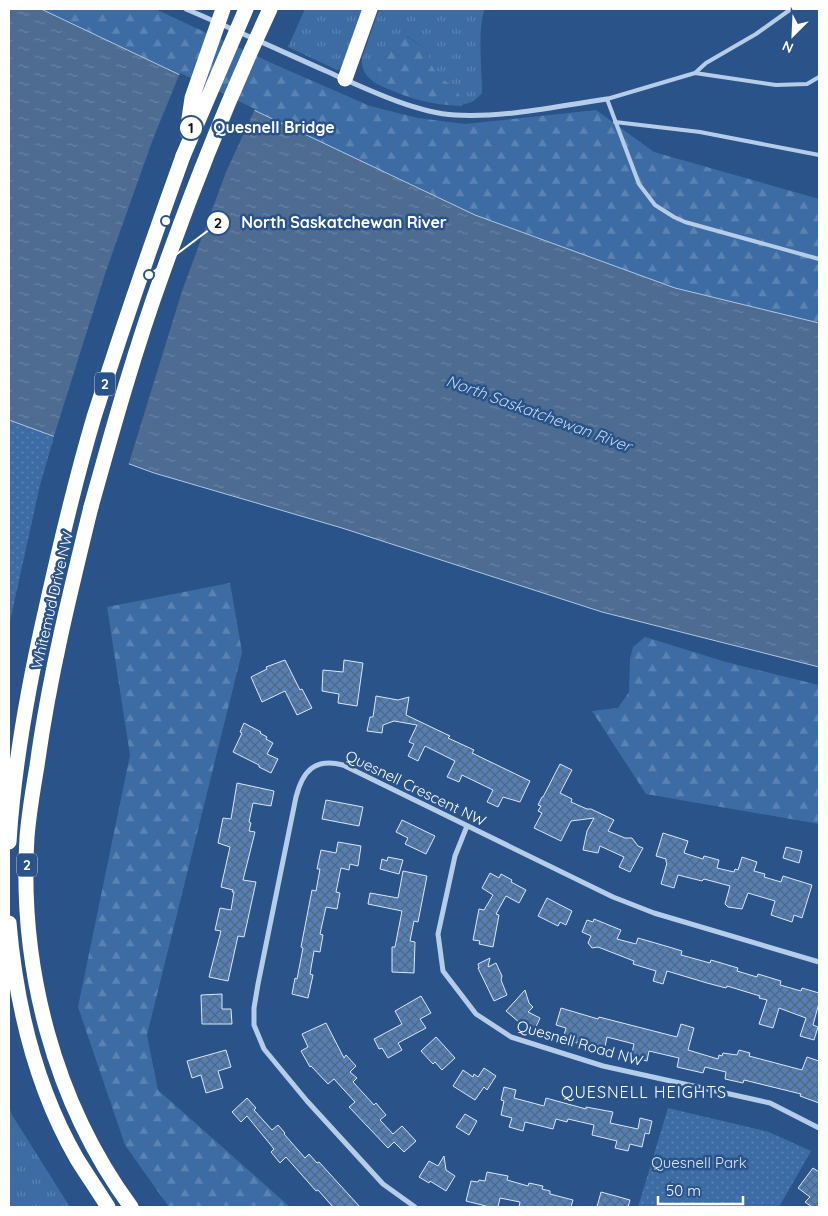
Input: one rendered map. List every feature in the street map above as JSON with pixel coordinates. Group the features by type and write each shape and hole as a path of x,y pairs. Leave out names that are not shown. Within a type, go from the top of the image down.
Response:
{"highway":[{"path":"183,156 192,98 223,9"},
{"name":"Whitemud Drive NW","path":"9,842 17,767 30,685 72,499 94,418 142,270 183,156 246,9"},
{"name":"Whitemud Drive NW","path":"132,1207 110,1176 90,1140 68,1093 46,1029 32,960 28,911 27,837 42,730 54,669 91,507 120,404 162,273 209,149 237,80 270,9"},
{"path":"344,79 370,9"},
{"path":"9,923 20,1003 39,1072 54,1110 77,1158 108,1207"}],"street":[{"path":"186,9 344,79 427,110 454,115 490,114 545,109 606,98"},
{"name":"Quesnell Crescent NW","path":"415,1207 383,1184 307,1101 264,1049 254,1025 254,1008 296,797 300,785 310,769 315,765 329,762 343,765 613,897 654,913 819,962"},
{"name":"Quesnell Road NW","path":"466,826 455,856 438,934 443,971 476,1014 511,1037 604,1066 770,1103 819,1128"}],"lane":[{"path":"695,73 706,63 756,34 791,9"},
{"path":"819,77 807,84 776,85 695,73 606,98 639,184 648,198 665,212 685,222 819,259"},
{"path":"615,122 700,132 819,155"}],"green space":[{"path":"41,9 155,9 370,106 418,118 465,124 596,110 654,152 819,199 819,323 675,288 475,215"},
{"path":"305,9 363,9 342,69 337,70 288,47"},
{"path":"379,9 485,9 481,27 482,93 474,100 464,104 455,87 439,77 431,64 426,49 407,36 380,63 375,83 363,69 362,58"},
{"path":"406,36 426,49 431,64 439,77 455,87 464,104 461,106 428,102 406,96 375,83 380,63"},
{"path":"9,420 54,437 40,485 9,626"},
{"path":"230,583 242,652 147,1035 158,1090 290,1207 169,1207 125,1145 78,1007 130,755 107,607"},
{"path":"645,637 726,662 819,685 819,824 646,794 592,711 618,708 629,692 630,659 633,647"},
{"path":"9,1107 12,1115 70,1207 9,1207"},
{"name":"Quesnell Park","path":"668,1108 769,1132 811,1151 779,1207 638,1207"}],"water":[{"path":"9,9 41,9 475,215 675,288 819,323 819,667 602,612 342,528 154,473 9,420"}],"pier":[{"path":"180,73 255,109 226,172 182,291 128,466 53,439 106,271 153,139"}],"building":[{"path":"285,660 300,690 302,689 312,708 297,715 285,691 262,702 251,677 267,669 266,667"},
{"path":"344,660 363,663 357,706 338,703 339,694 322,691 323,670 343,672"},
{"path":"376,696 398,700 409,697 406,715 450,736 448,738 474,750 472,753 530,781 520,802 503,797 498,807 487,802 493,790 462,775 459,782 447,777 455,761 425,746 418,761 408,756 414,744 409,742 417,725 394,721 383,725 382,733 367,731 370,717 373,717"},
{"path":"244,723 261,732 267,737 266,739 273,743 267,754 278,759 271,773 233,752 242,733 240,732"},
{"path":"560,764 572,770 560,793 572,799 571,802 614,820 608,831 625,838 632,838 638,846 643,848 630,872 619,867 624,857 600,846 598,853 583,850 587,831 594,818 571,821 561,841 534,828 542,813 538,811 541,806 538,805"},
{"path":"237,783 274,791 271,806 253,803 249,831 255,832 243,880 256,882 244,937 238,936 228,981 209,977 221,931 215,930 220,908 231,910 234,892 232,892 233,890 221,887 230,847 218,843 223,818 231,819"},
{"path":"326,800 363,807 359,826 322,819"},
{"path":"402,820 435,836 426,854 405,844 408,838 396,832"},
{"path":"663,833 688,841 684,853 703,859 704,856 719,860 717,868 734,872 735,869 738,870 742,857 757,862 754,871 765,874 764,877 781,882 783,876 812,885 802,918 794,915 792,922 771,915 775,901 748,893 742,909 728,907 725,904 730,886 704,879 702,881 678,875 674,888 661,884 667,863 666,859 656,856"},
{"path":"338,842 361,846 358,866 350,864 349,870 341,868 336,892 340,893 337,909 326,907 320,934 323,935 320,952 314,951 310,974 313,975 308,998 292,994 295,978 297,979 312,890 316,891 320,869 317,869 321,850 336,853"},
{"path":"786,847 802,851 799,863 783,858"},
{"path":"388,857 403,860 399,874 380,869 382,859 387,861"},
{"path":"403,871 427,876 418,922 414,921 410,941 415,942 414,973 392,972 392,947 395,947 402,911 368,904 370,893 398,898"},
{"path":"490,873 499,878 501,874 526,890 519,903 506,896 496,914 499,915 493,947 479,944 480,941 473,940 479,909 484,910 493,895 482,888"},
{"path":"547,898 572,911 566,925 560,922 558,926 538,916"},
{"path":"594,919 621,930 617,939 636,944 638,938 682,951 681,955 710,963 711,960 738,968 737,971 757,977 758,974 781,981 780,985 801,991 802,988 819,993 819,1003 813,1025 818,1027 814,1040 800,1036 806,1018 779,1008 773,1028 759,1024 767,1000 759,998 760,996 667,971 663,984 653,981 656,971 633,964 634,961 598,947 592,948 588,943 591,936 582,932 587,920 593,922"},
{"path":"490,958 488,967 496,963 507,995 494,1001 478,968 478,964"},
{"path":"525,990 529,1003 533,1007 528,1012 540,1018 535,1029 520,1023 506,1011"},
{"path":"222,994 222,1009 231,1009 232,1024 202,1024 201,995"},
{"path":"421,996 431,1013 420,1019 426,1028 398,1043 402,1050 388,1058 382,1048 379,1049 374,1039 402,1024 395,1011"},
{"path":"561,1008 598,1019 599,1017 677,1037 681,1024 694,1028 688,1050 718,1059 719,1055 722,1056 723,1053 737,1055 739,1050 750,1053 749,1056 802,1070 807,1057 819,1061 819,1103 800,1096 801,1094 744,1080 743,1083 725,1079 726,1072 705,1067 703,1073 677,1067 679,1058 649,1051 647,1061 631,1057 634,1044 607,1037 605,1047 563,1039 566,1028 556,1025"},
{"path":"326,1023 344,1058 346,1055 356,1066 350,1072 357,1078 353,1082 386,1115 380,1120 393,1134 402,1126 416,1141 404,1152 394,1142 388,1148 349,1107 355,1102 334,1079 328,1084 310,1067 301,1051 308,1047 302,1034"},
{"path":"436,1037 455,1058 442,1070 435,1062 433,1064 421,1051"},
{"path":"226,1050 231,1067 218,1071 223,1088 206,1093 201,1075 192,1078 187,1061"},
{"path":"484,1068 496,1076 487,1090 484,1087 475,1100 453,1086 463,1070 473,1077 474,1074 478,1077"},
{"path":"504,1087 516,1090 514,1098 544,1106 546,1098 586,1109 586,1107 613,1112 610,1123 638,1129 640,1118 652,1121 649,1134 645,1133 642,1147 630,1144 628,1151 615,1148 617,1141 592,1135 594,1125 568,1119 567,1122 556,1119 553,1129 525,1122 523,1131 509,1127 512,1118 501,1115 504,1101 501,1100"},
{"path":"247,1098 256,1108 254,1110 272,1130 278,1125 305,1158 309,1154 317,1163 319,1162 360,1207 333,1207 286,1157 280,1163 271,1152 274,1149 247,1116 241,1122 232,1112"},
{"path":"465,1114 477,1121 469,1135 456,1127"},
{"path":"444,1156 446,1170 455,1176 446,1191 430,1181 429,1183 419,1177 429,1161 438,1166"},
{"path":"813,1168 819,1172 819,1207 812,1207 805,1202 810,1197 798,1188"},
{"path":"487,1172 508,1176 507,1180 528,1186 529,1183 543,1186 542,1189 550,1191 550,1194 573,1200 571,1207 519,1207 520,1202 500,1198 498,1207 466,1201 471,1181 485,1181"},
{"path":"601,1192 630,1200 628,1207 597,1207"}],"place":[{"name":"Quesnell Bridge","path":"166,221"},
{"name":"North Saskatchewan River","path":"149,275"}],"district":[{"name":"QUESNELL HEIGHTS","path":"644,1092"}]}
